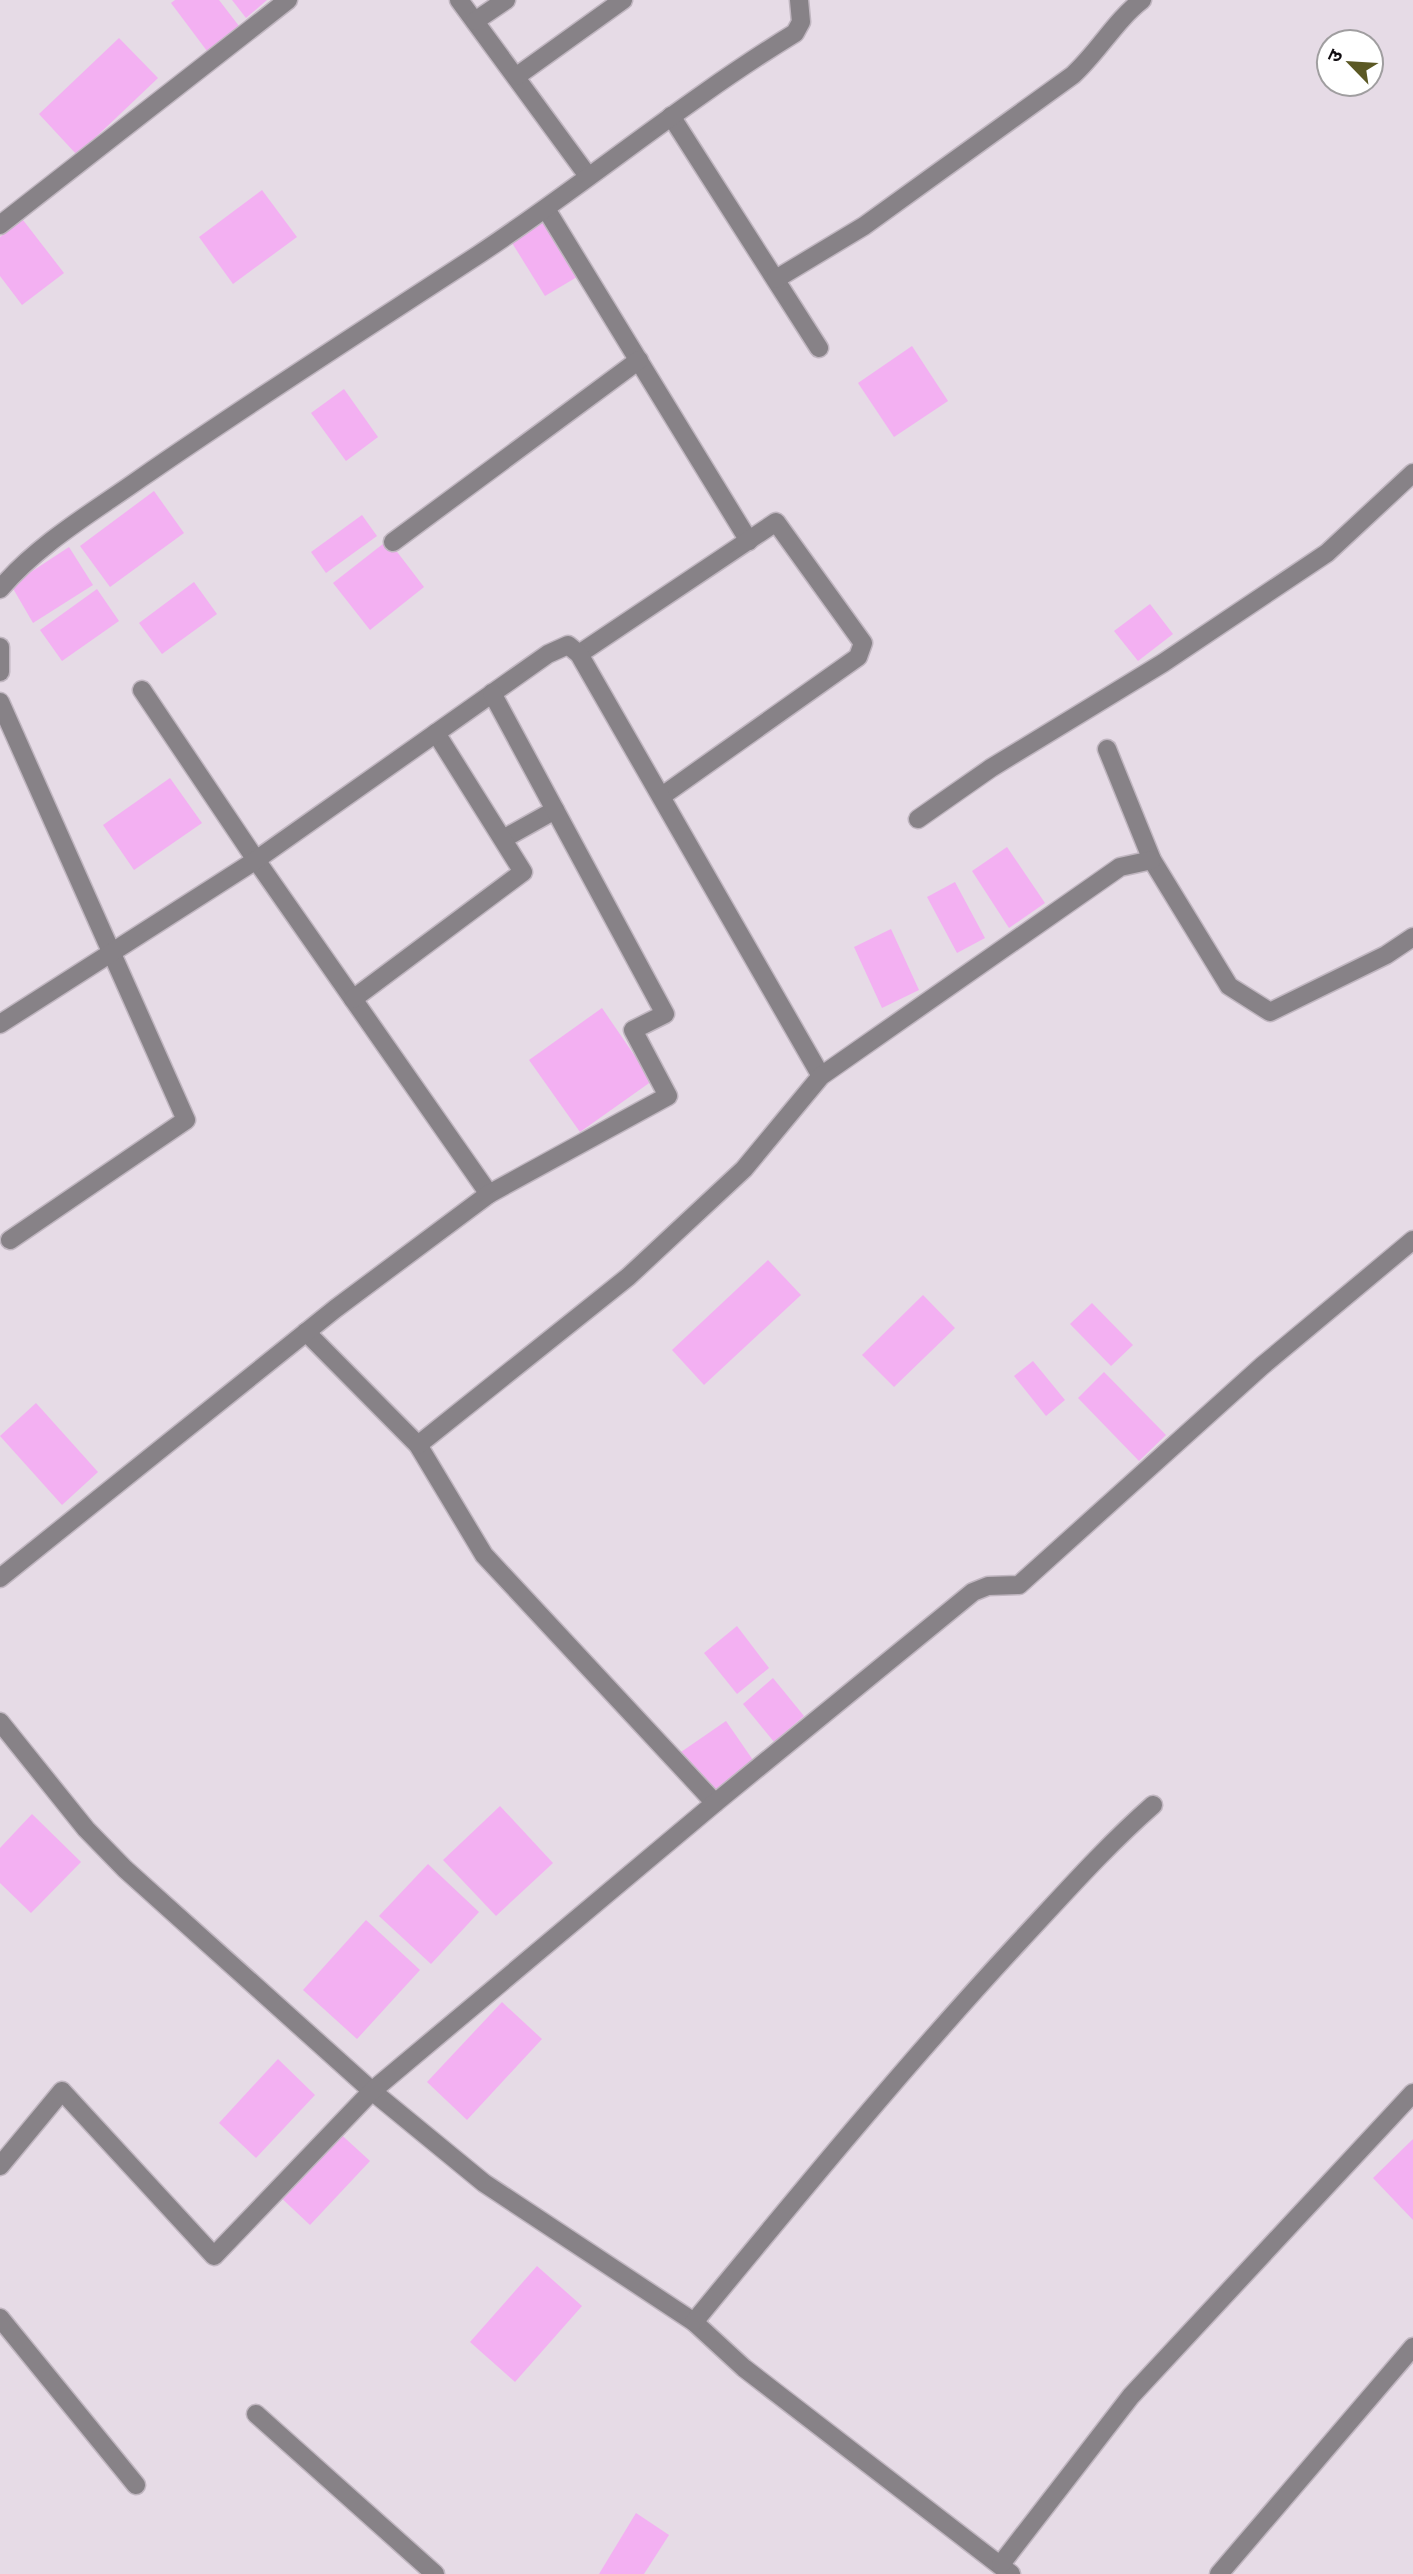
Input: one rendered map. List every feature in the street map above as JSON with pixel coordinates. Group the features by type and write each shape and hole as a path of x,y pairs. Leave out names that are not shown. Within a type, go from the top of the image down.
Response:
{"street":[{"path":"0,225 288,0"},
{"path":"459,0 588,176"},
{"path":"475,21 506,0"},
{"path":"517,76 623,0"},
{"path":"0,589 13,573 65,531 201,435 546,209 671,116 795,33 801,22 799,0"},
{"path":"776,279 864,226 1073,75 1095,55 1119,21 1142,0"},
{"path":"671,116 819,348"},
{"path":"546,209 749,541"},
{"path":"393,542 639,360"},
{"path":"918,819 991,768 1163,663 1327,553 1413,473"},
{"path":"579,654 776,522 863,643 858,657 662,796"},
{"path":"0,1024 256,860 561,646 574,647 579,654 821,1076"},
{"path":"0,647 0,673"},
{"path":"142,690 256,860 489,1194"},
{"path":"0,1578 306,1332 489,1194 668,1096 634,1030 665,1014 492,693"},
{"path":"0,702 186,1120 10,1240"},
{"path":"353,999 523,872 436,733"},
{"path":"1107,749 1152,860 1229,986 1270,1012 1386,955 1413,937"},
{"path":"503,839 555,810"},
{"path":"418,1445 628,1277 744,1168 821,1076 1120,867 1152,860"},
{"path":"0,2166 62,2091 215,2256 372,2091 715,1803 973,1592 988,1587 1019,1586 1262,1366 1413,1240"},
{"path":"306,1332 418,1445 484,1555 715,1803"},
{"path":"0,1722 86,1829 125,1869 372,2091 484,2183 694,2322 744,2368 1006,2569 1131,2396 1413,2093"},
{"path":"694,2322 838,2147 971,1994 1075,1879 1153,1805"},
{"path":"0,2318 136,2485"},
{"path":"1219,2574 1413,2347"},
{"path":"256,2414 435,2574"}],"building":[{"path":"175,0 219,0 239,26 207,51 171,3"},
{"path":"232,0 267,0 246,18"},
{"path":"119,38 158,78 77,155 39,114"},
{"path":"262,190 297,237 233,284 199,237"},
{"path":"545,215 582,274 545,296 509,238"},
{"path":"23,220 64,273 22,305 0,276 0,237"},
{"path":"912,346 948,401 894,437 858,383"},
{"path":"344,389 378,437 346,461 311,413"},
{"path":"154,491 184,533 110,587 80,546"},
{"path":"362,515 377,536 326,573 311,552"},
{"path":"388,540 424,587 370,630 333,583"},
{"path":"69,547 93,585 33,623 11,585"},
{"path":"194,582 217,614 162,654 139,623"},
{"path":"97,589 119,621 62,661 40,630"},
{"path":"1150,604 1173,634 1138,661 1114,631"},
{"path":"170,778 202,823 134,870 103,825"},
{"path":"1007,847 1045,903 1009,928 972,871"},
{"path":"955,882 985,938 957,953 927,897"},
{"path":"891,929 919,990 882,1008 854,947"},
{"path":"602,1008 652,1081 580,1132 529,1060"},
{"path":"768,1260 801,1295 704,1385 672,1350"},
{"path":"923,1295 955,1328 894,1387 862,1355"},
{"path":"1092,1303 1133,1345 1111,1366 1070,1324"},
{"path":"1033,1361 1065,1400 1046,1416 1014,1376"},
{"path":"1104,1372 1166,1435 1139,1461 1078,1398"},
{"path":"36,1403 98,1472 62,1505 0,1436"},
{"path":"737,1626 769,1668 737,1694 704,1653"},
{"path":"773,1678 804,1716 774,1742 743,1704"},
{"path":"726,1721 755,1763 711,1795 681,1752"},
{"path":"500,1806 553,1863 496,1916 443,1860"},
{"path":"32,1814 81,1862 31,1913 0,1883 0,1848"},
{"path":"428,1864 479,1912 431,1964 379,1916"},
{"path":"366,1920 420,1970 357,2039 303,1990"},
{"path":"502,2002 542,2039 467,2120 427,2082"},
{"path":"278,2059 315,2095 256,2158 219,2123"},
{"path":"335,2129 370,2161 310,2225 276,2193"},
{"path":"1413,2139 1413,2220 1373,2178"},
{"path":"537,2266 582,2306 515,2382 470,2342"},
{"path":"636,2513 669,2535 644,2574 599,2574"}]}
